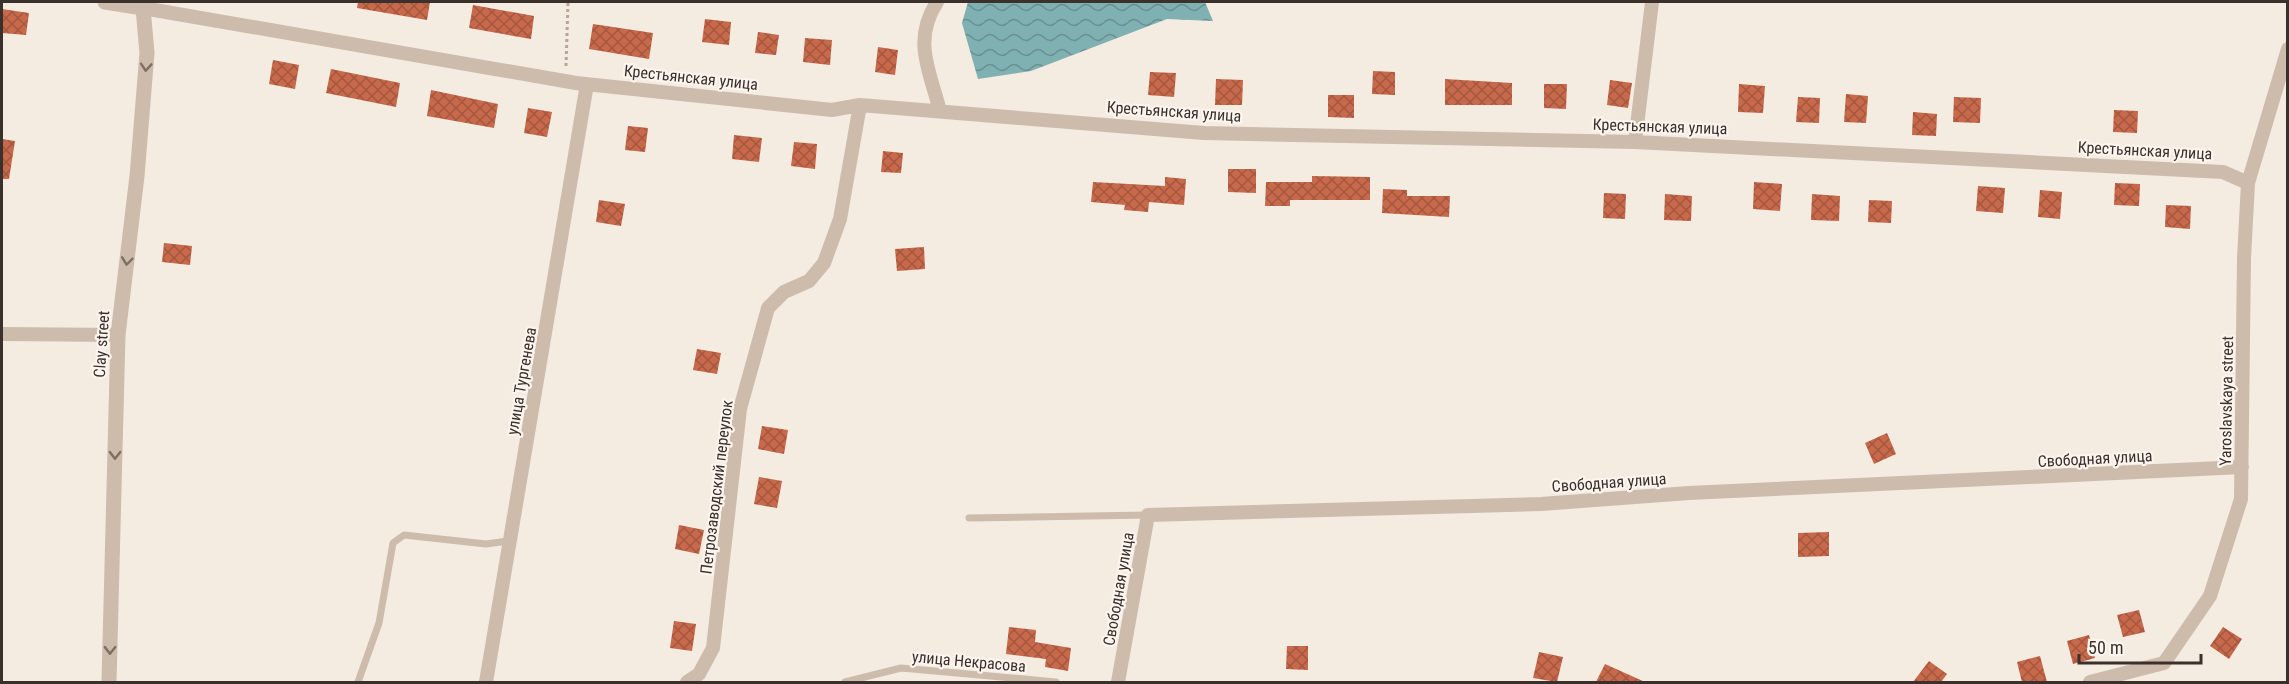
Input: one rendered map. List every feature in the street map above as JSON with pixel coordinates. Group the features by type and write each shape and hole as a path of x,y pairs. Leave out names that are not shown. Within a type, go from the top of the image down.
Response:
{"street":[{"name":"Крестьянская улица","path":"105,2 144,5 565,81 832,110 860,105 1204,133 1635,142 2223,172 2248,183"},
{"path":"937,2 928,16 924,58 940,111"},
{"path":"1635,142 1652,2"},
{"name":"Clay street","path":"109,682 118,335 139,154 147,53 144,5"},
{"name":"Yaroslavskaya street","path":"2090,682 2164,663 2210,596 2241,499 2244,258 2248,183 2288,50"},
{"name":"улица Тургенева","path":"486,682 508,542 546,338 587,84"},
{"name":"Петрозаводский переулок","path":"687,682 699,674 713,648 740,409 768,308 784,292 809,281 824,263 840,219 860,105"},
{"path":"2,334 118,335"},
{"name":"Свободная улица","path":"1118,682 1148,515 1541,504 1689,493 2242,467"}],"lane":[{"path":"969,518 1148,515"},
{"path":"358,682 379,623 393,543 404,535 486,544 508,542"},
{"name":"улица Некрасова","path":"845,682 901,668 1056,682"}],"path":[{"path":"565,81 568,2"}],"water":[{"path":"968,2 1205,2 1213,21 1167,19 1031,71 978,79 962,23"}],"building":[{"path":"358,2 430,2 427,20 357,8"},
{"path":"473,5 534,16 531,39 469,28"},
{"path":"2,9 29,13 26,35 2,33"},
{"path":"705,19 731,22 729,45 702,42"},
{"path":"593,24 653,33 649,59 589,49"},
{"path":"758,32 779,35 776,55 755,53"},
{"path":"805,38 832,40 830,65 803,62"},
{"path":"878,47 898,50 895,75 875,72"},
{"path":"273,60 299,65 295,89 269,84"},
{"path":"331,69 400,83 396,107 326,93"},
{"path":"1373,71 1395,72 1395,95 1372,94"},
{"path":"1150,72 1176,73 1174,97 1148,95"},
{"path":"1216,79 1243,80 1242,105 1215,105"},
{"path":"1445,79 1512,83 1512,105 1445,105"},
{"path":"1610,80 1632,83 1628,108 1607,105"},
{"path":"1544,84 1567,84 1566,109 1544,108"},
{"path":"1739,84 1765,86 1763,113 1738,112"},
{"path":"431,90 498,104 494,128 427,116"},
{"path":"1846,94 1868,96 1866,123 1844,122"},
{"path":"1328,95 1354,95 1354,118 1328,117"},
{"path":"1798,97 1820,98 1819,123 1796,122"},
{"path":"1954,97 1981,98 1980,123 1953,122"},
{"path":"528,108 552,112 547,137 524,133"},
{"path":"2114,110 2138,111 2137,133 2113,132"},
{"path":"1913,112 1937,114 1936,136 1912,135"},
{"path":"628,126 648,128 645,152 625,150"},
{"path":"734,135 762,138 759,162 732,159"},
{"path":"2,139 15,141 9,179 2,179"},
{"path":"794,142 817,144 815,169 791,166"},
{"path":"883,151 903,153 901,173 881,172"},
{"path":"1228,169 1256,169 1256,193 1228,192"},
{"path":"1312,176 1370,177 1370,200 1290,200 1290,206 1265,206 1266,182 1312,182"},
{"path":"1165,177 1186,179 1184,205 1149,202 1148,212 1124,210 1125,205 1091,202 1093,182 1165,186"},
{"path":"1754,182 1782,184 1780,211 1753,209"},
{"path":"2115,183 2140,184 2139,206 2114,205"},
{"path":"1978,186 2005,188 2003,213 1976,211"},
{"path":"1383,189 1407,190 1407,196 1450,196 1449,217 1382,213"},
{"path":"2040,190 2062,192 2060,219 2038,217"},
{"path":"1604,193 1626,194 1625,219 1603,218"},
{"path":"1665,194 1692,196 1691,221 1664,220"},
{"path":"1812,194 1840,196 1839,221 1811,220"},
{"path":"599,200 625,204 621,226 596,222"},
{"path":"1869,200 1892,201 1891,223 1868,222"},
{"path":"2166,205 2191,206 2190,229 2165,227"},
{"path":"164,243 192,246 190,265 162,262"},
{"path":"924,247 925,269 897,271 895,249"},
{"path":"697,349 721,353 717,374 693,370"},
{"path":"762,426 788,430 784,454 758,449"},
{"path":"1887,433 1896,454 1874,464 1865,443"},
{"path":"759,477 782,481 777,508 754,504"},
{"path":"679,525 704,530 699,554 675,549"},
{"path":"1829,532 1829,556 1798,557 1798,533"},
{"path":"2139,610 2145,632 2123,637 2117,615"},
{"path":"674,621 696,624 692,651 670,648"},
{"path":"1009,627 1036,630 1035,642 1071,648 1068,671 1045,667 1046,659 1006,654"},
{"path":"2223,627 2242,639 2229,659 2210,646"},
{"path":"2089,635 2095,658 2073,664 2067,641"},
{"path":"1287,646 1308,646 1308,670 1286,669"},
{"path":"1539,652 1563,657 1557,682 1533,678"},
{"path":"2040,656 2047,682 2022,682 2017,662"},
{"path":"1929,661 1947,674 1941,682 1913,682"},
{"path":"1605,664 1645,682 1596,682"}]}
